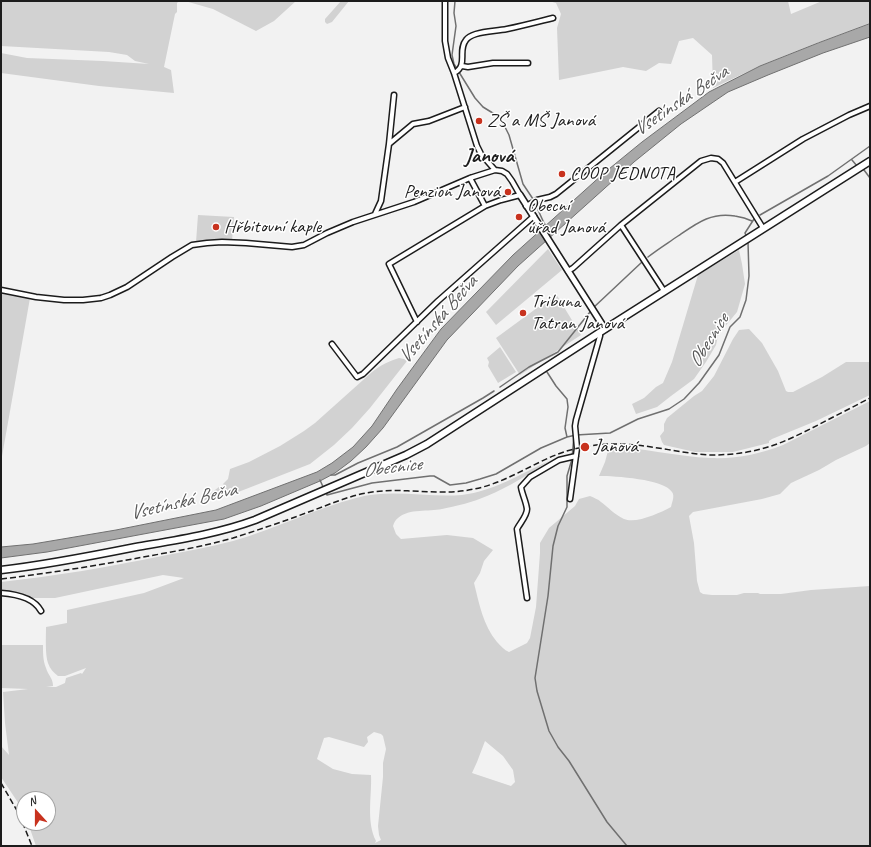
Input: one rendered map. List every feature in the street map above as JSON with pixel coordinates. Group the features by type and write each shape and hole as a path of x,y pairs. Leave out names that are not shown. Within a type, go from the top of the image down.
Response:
{"main road":[{"path":"1,570 24,568 224,530 255,520 416,450 602,330 870,161"}],"street":[{"path":"445,1 445,42 448,58 458,70"},
{"path":"495,170 478,149 465,107 458,70 465,41 476,34 507,29 553,18"},
{"path":"458,70 493,63 528,63"},
{"path":"375,214 381,200 390,144 394,95"},
{"path":"735,182 803,139 849,115 870,106"},
{"path":"390,144 413,124 429,121 465,107"},
{"path":"529,204 556,194 659,111"},
{"path":"567,270 574,268 621,225 664,189 704,159 714,158 720,161 764,228"},
{"path":"1,290 50,299 94,299 110,295 127,287 192,245 222,242 292,247 304,245 353,222 414,202 470,178 495,170 502,171 512,180 520,195 529,204 535,218 602,330 576,420 575,426 577,448 570,499"},
{"path":"470,178 486,206"},
{"path":"417,322 389,264 486,206 500,200 520,195"},
{"path":"332,344 357,377 363,374 438,301 535,218"},
{"path":"621,225 664,291"},
{"path":"527,598 517,529 524,518 527,508 521,487 530,477 559,460 576,456"},
{"path":"1,593 26,598 36,604 41,611"}],"shaded area":[{"path":"1,1 179,1 177,3 177,12 175,14 164,67 171,70 174,93 99,86 1,73 1,53 27,58 149,64 135,61 127,55 109,52 1,46"},
{"path":"185,1 296,1 274,21 256,31 213,9"},
{"path":"341,1 349,1 332,22 327,24 325,19"},
{"path":"549,1 788,1 791,14 822,1 870,1 870,24 762,65 713,88 712,55 693,38 679,41 671,64 659,63 646,71 623,67 559,80 557,28 561,14 556,3"},
{"path":"870,24 870,37 823,53 728,92 681,124 634,162 518,266 447,340 383,428 366,447 335,473 261,506 224,519 47,552 1,558 1,547 33,544 116,530 216,510 317,472 332,463 353,447 372,426 441,329 513,255 604,173 642,142 709,92 760,66"},
{"path":"198,215 234,217 232,241 215,240 196,242"},
{"path":"548,249 562,270 496,325 486,312"},
{"path":"739,250 745,284 737,312 718,336 716,345 706,362 694,379 657,407 636,414 632,404 644,398 663,383 672,362 698,275"},
{"path":"1,291 30,298 1,462"},
{"path":"556,294 581,335 520,375 496,338"},
{"path":"749,329 762,343 778,371 786,391 793,392 822,377 846,362 870,362 870,395 816,421 772,439 769,443 733,452 695,452 664,445 660,436 664,431 664,424 667,418 702,391 714,376 739,330"},
{"path":"500,347 516,372 498,383 488,366 489,362 487,358"},
{"path":"399,358 407,361 370,408 334,445 310,464 228,496 200,501 219,487 224,487 223,484 228,479 230,469 249,462 280,446 304,431 372,372 392,360"},
{"path":"870,401 870,443 866,446 791,483 780,494 762,499 693,512 689,516 694,543 697,581 700,592 703,594 781,594 811,590 870,586 870,846 36,846 31,831 56,831 56,791 16,791 16,800 1,777 1,746 9,755 3,692 28,689 1,688 1,645 43,645 44,663 53,686 46,687 56,687 65,683 66,678 81,673 82,674 86,668 65,676 58,676 54,672 47,660 46,627 67,623 67,610 144,593 184,578 163,575 55,598 33,598 1,590 1,582 41,577 142,560 233,541 310,513 369,495 396,493 449,496 474,493 496,486 549,461 511,484 487,496 448,508 408,513 397,519 393,526 396,534 401,539 447,535 473,538 493,550 484,561 480,573 474,583 482,614 488,628 497,642 509,652 527,643 530,638 536,607 540,543 549,528 575,506 579,499 590,496 599,500 624,519 629,520 648,517 671,507 673,499 672,492 659,484 638,479 599,476 609,447 622,447 685,456 720,458 730,458 766,451 783,445","holes":["374,732 383,736 386,749 383,763 378,826 381,840 375,843 376,841 370,817 371,775 352,774 333,769 317,759 324,738 329,737 364,747 368,742 367,737","485,741 503,756 513,770 515,782 511,786 472,773"]}],"waterway":[{"path":"455,1 454,13 456,26 452,55 454,64 475,98 483,107 496,115 504,125 509,135 523,184 533,199 546,226"},
{"name":"Obecnice","path":"760,215 828,176 870,146"},
{"path":"852,160 857,166"},
{"path":"862,169 870,178"},
{"path":"648,257 692,227 711,217 726,215 742,217 752,221"},
{"name":"Obecnice","path":"747,238 745,233 754,219"},
{"name":"Obecnice","path":"326,492 327,495 372,483 430,476 434,476 450,485 466,483 496,474 541,448 567,437 610,433 638,419 669,409 684,399 699,383 719,355 730,327 740,317 746,300 749,276 748,242"},
{"path":"593,308 642,262"},
{"path":"500,387 529,367 558,352 590,312"},
{"name":"Obecnice","path":"547,372 567,399 568,407 565,428 567,437"},
{"path":"331,475 335,475 358,463 397,447 494,391"},
{"path":"574,435 572,459 567,476 567,507 558,526 553,546 548,596 535,678 537,691 549,731 607,822 627,846"},
{"name":"Obecnice","path":"320,480 324,489"}],"railway":[{"path":"1,579 94,566 212,543 252,532 343,499 366,493 380,491 447,492 488,486 552,456 579,448 603,444 623,444 710,455 754,451 793,437 870,398"},
{"path":"1,783 19,814 32,846"}],"place":[{"name":"ZŠ a MŠ Janová","path":"479,121"},
{"name":"COOP JEDNOTA","path":"562,174"},
{"name":"Penzion Janová","path":"508,192"},
{"name":"Obecní úřad Janová","path":"519,217"},
{"name":"Hřbitovní kaple","path":"216,227"},
{"name":"Tribuna Tatran Janová","path":"523,313"},
{"name":"Janová","path":"585,447"}],"district":[{"name":"Janová","path":"489,156"}],"water label":[{"name":"Vsetínská Bečva","path":"681,101"},
{"name":"Vsetínská Bečva","path":"438,320"},
{"name":"Vsetínská Bečva","path":"183,502"}]}
